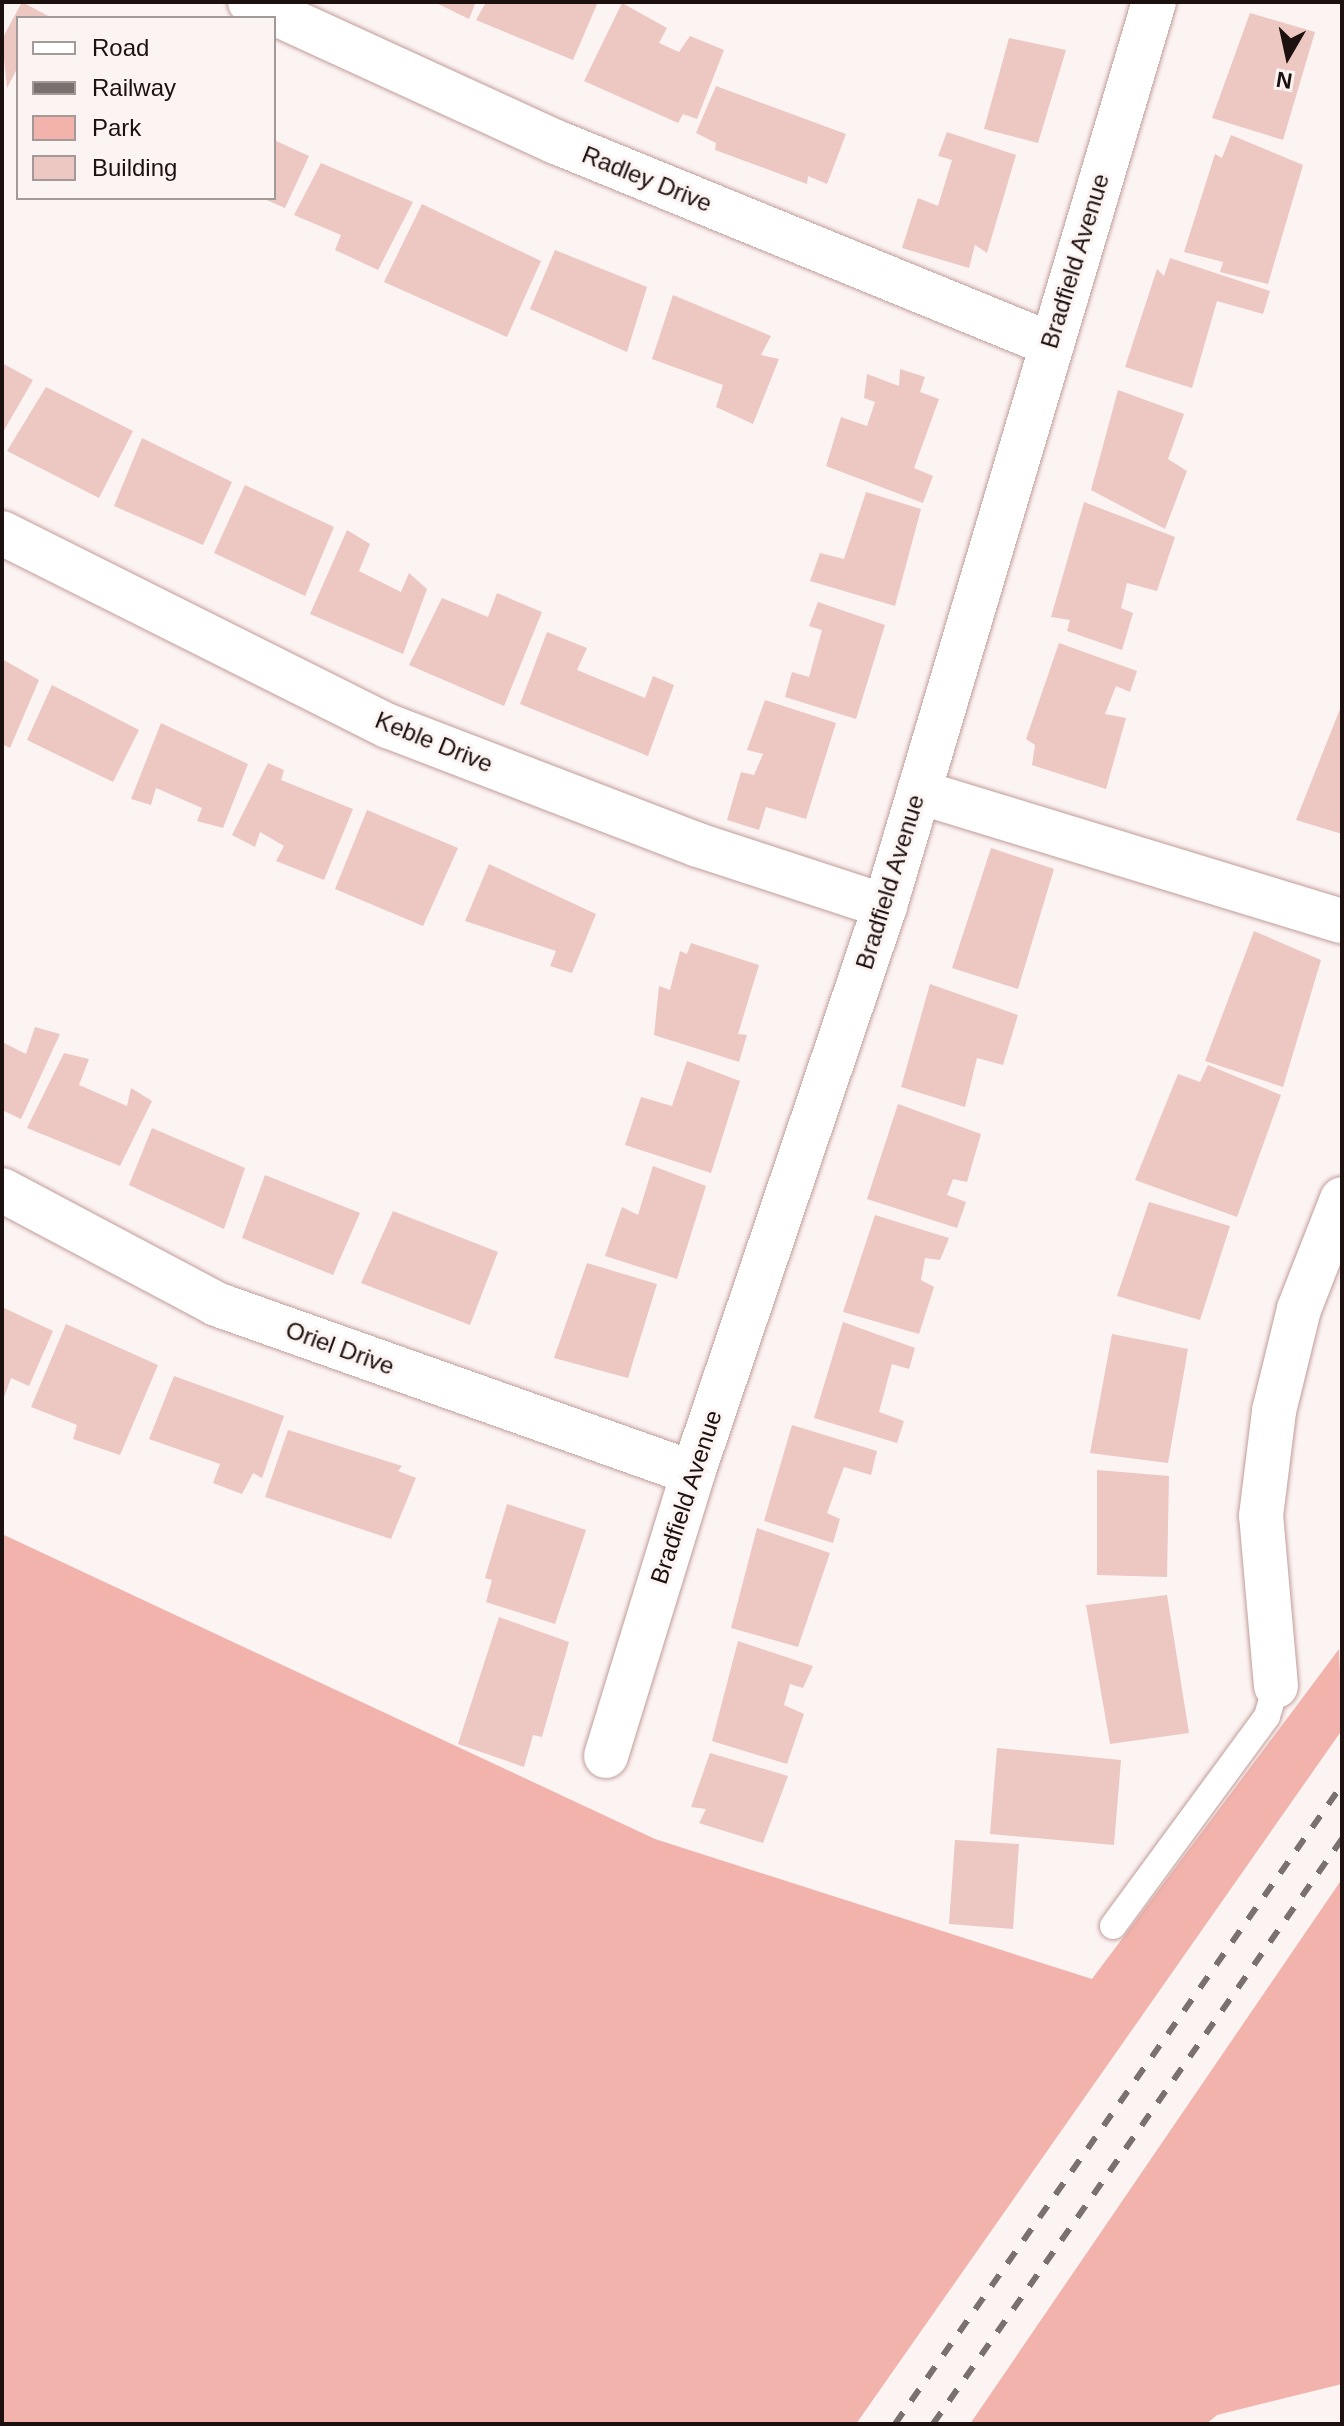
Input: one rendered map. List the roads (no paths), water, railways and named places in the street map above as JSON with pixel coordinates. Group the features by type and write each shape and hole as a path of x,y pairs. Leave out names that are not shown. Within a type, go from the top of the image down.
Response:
{"street":[{"name":"Radley Drive","path":"250,2 556,142 1050,344"},
{"name":"Bradfield Avenue","path":"606,1756 693,1473 885,906 1154,2"},
{"name":"Keble Drive","path":"2,533 388,726 698,845 885,906"},
{"path":"919,792 1342,921"},
{"name":"Oriel Drive","path":"2,1190 216,1304 693,1473"},
{"path":"1276,1686 1261,1516 1274,1411 1299,1309 1342,1199"}],"lane":[{"path":"1113,1926 1267,1716 1276,1686"}],"railway":[{"path":"895,2424 1342,1785"},
{"path":"933,2424 1342,1839"}]}
